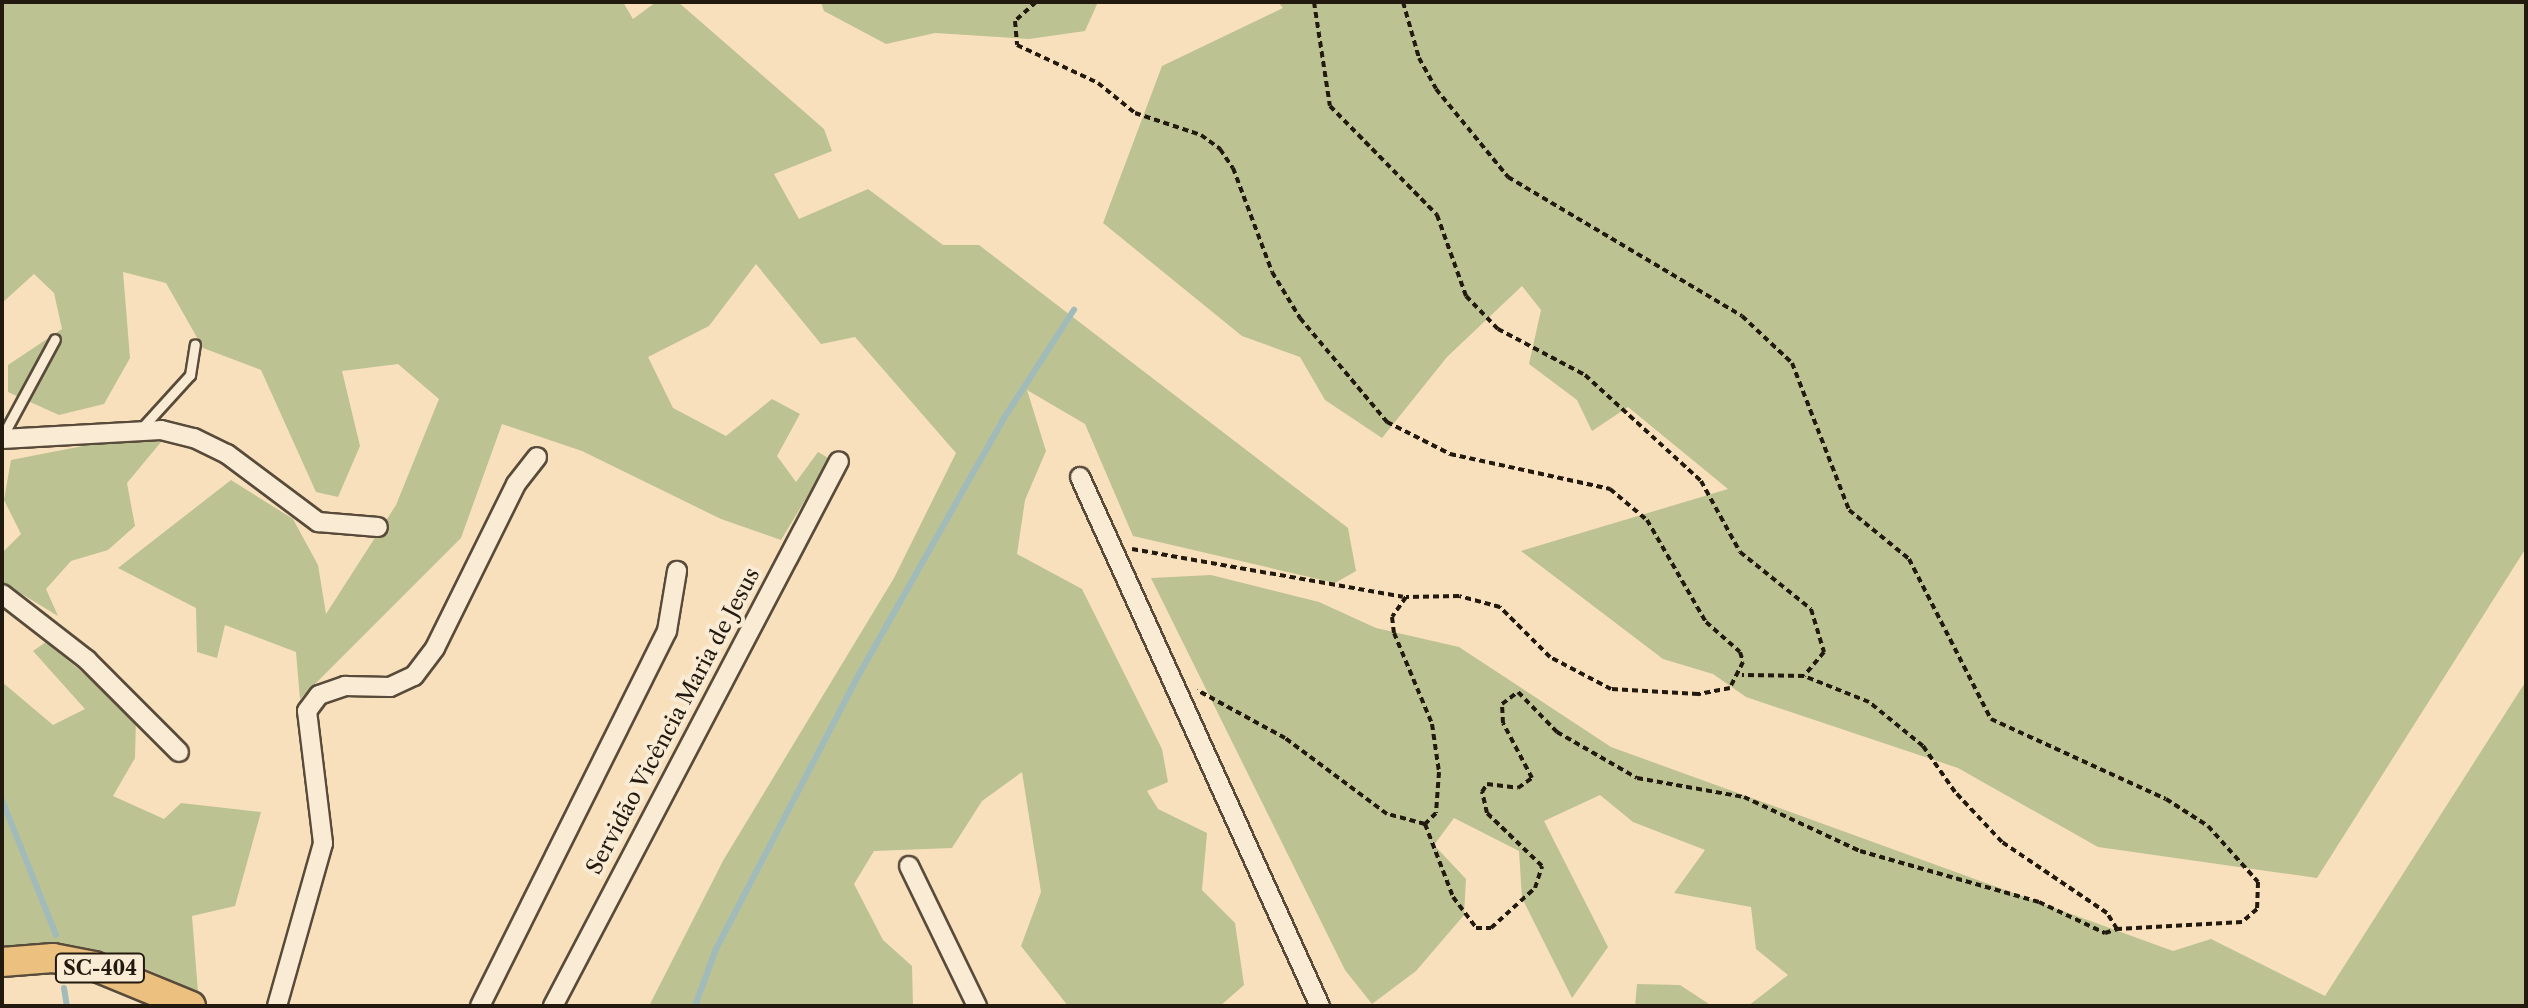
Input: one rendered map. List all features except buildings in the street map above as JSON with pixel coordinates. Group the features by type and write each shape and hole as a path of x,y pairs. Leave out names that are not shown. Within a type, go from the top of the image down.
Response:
{"main road":[{"name":"SC-404","path":"2,962 53,958 94,966 191,1006"}],"street":[{"path":"2,438 139,431 194,438 227,454 318,522 378,527"},
{"path":"277,1006 323,843 307,711 319,695 345,686 390,687 414,676 435,648 516,484 537,457"},
{"name":"Servidão Vicência Maria de Jesus","path":"553,1006 839,461"},
{"path":"1080,477 1168,678 1320,1006"},
{"path":"480,1006 667,631 677,571"},
{"path":"2,594 87,660 179,752"},
{"path":"909,866 977,1006"}],"lane":[{"path":"2,438 55,339"},
{"path":"139,431 190,375 195,344"}],"path":[{"path":"1036,2 1015,21 1017,45 1098,83 1135,113 1201,135 1220,149 1233,168 1272,272 1300,318 1387,422 1450,454 1567,475 1620,496 1661,540 1706,622 1740,652 1742,675 1730,688 1698,694 1611,689 1550,657 1500,607 1459,596 1406,597 1108,545"},
{"path":"1314,2 1330,106 1437,215 1466,296 1498,329 1585,375 1701,481 1740,552 1811,609 1824,652 1804,676"},
{"path":"1403,2 1419,58 1436,89 1508,177 1742,316 1792,363 1849,510 1909,559 1991,719 2166,799 2208,826 2258,882 2257,909 2242,922 2117,929 2105,933 2039,902 1860,851 1744,797 1626,774 1557,732 1518,692 1502,704 1503,723 1532,778 1518,788 1487,784 1482,792 1487,813 1542,866 1535,888 1491,928 1476,928 1453,897 1425,824"},
{"path":"1406,597 1392,617 1394,633 1432,724 1440,783 1436,813 1425,824"},
{"path":"1742,675 1804,676 1848,689 1899,723 2002,842 2107,913 2117,929"},
{"path":"1168,678 1265,725 1387,814 1425,824"}],"green space":[{"path":"2,2 623,2 633,19 656,2 678,2 824,129 832,151 774,174 799,219 868,189 943,245 979,245 1348,528 1356,571 1335,583 1133,536 1085,424 1027,390 1046,451 1025,500 1017,554 1082,589 1162,749 1168,782 1147,791 1158,809 1207,833 1202,890 1235,923 1244,985 1220,1006 1068,1006 1021,946 1041,892 1022,772 982,801 952,848 874,851 854,884 883,940 912,966 913,1006 649,1006 724,859 894,578 956,453 855,337 821,344 756,264 709,326 648,357 673,408 726,436 772,399 800,414 777,456 796,482 818,452 830,459 781,540 721,519 582,451 502,424 461,538 300,699 296,652 225,625 217,658 197,652 196,608 118,568 231,480 293,519 318,565 326,614 396,505 439,399 398,364 342,371 360,446 338,497 316,492 261,370 203,348 166,283 123,272 130,358 104,404 59,415 8,392 8,365 62,329 54,293 34,274 2,303"},
{"path":"821,2 1098,2 1085,31 1029,39 935,33 886,44 824,11"},
{"path":"1278,2 2526,2 2526,548 2317,878 2098,847 1958,768 1746,697 1713,674 1663,659 1521,551 1728,489 1628,407 1592,431 1577,400 1529,364 1541,310 1522,286 1447,357 1382,438 1325,400 1300,357 1242,336 1103,223 1162,66 1283,8"},
{"path":"119,439 161,442 127,483 135,526 108,550 71,561 46,589 58,616 2,582 2,553 21,534 4,500 11,460"},
{"path":"1211,575 1319,602 1376,628 1459,647 1611,747 2173,951 2211,939 2325,996 2526,681 2526,1006 1748,1006 1788,975 1756,949 1751,907 1674,893 1705,850 1633,822 1600,795 1544,821 1608,947 1572,998 1522,898 1519,851 1454,818 1434,845 1466,879 1464,915 1416,971 1372,1004 1345,970 1151,578"},
{"path":"46,642 136,717 135,758 113,796 164,819 181,803 261,812 235,906 192,916 198,992 131,962 29,947 2,953 2,682 53,725 85,709 33,651"},
{"path":"1637,984 1680,985 1712,1006 1635,1006"}],"waterway":[{"path":"695,1006 716,949 857,678 1004,418 1074,310"},
{"path":"2,800 56,935"},
{"path":"64,988 67,1006"}]}
